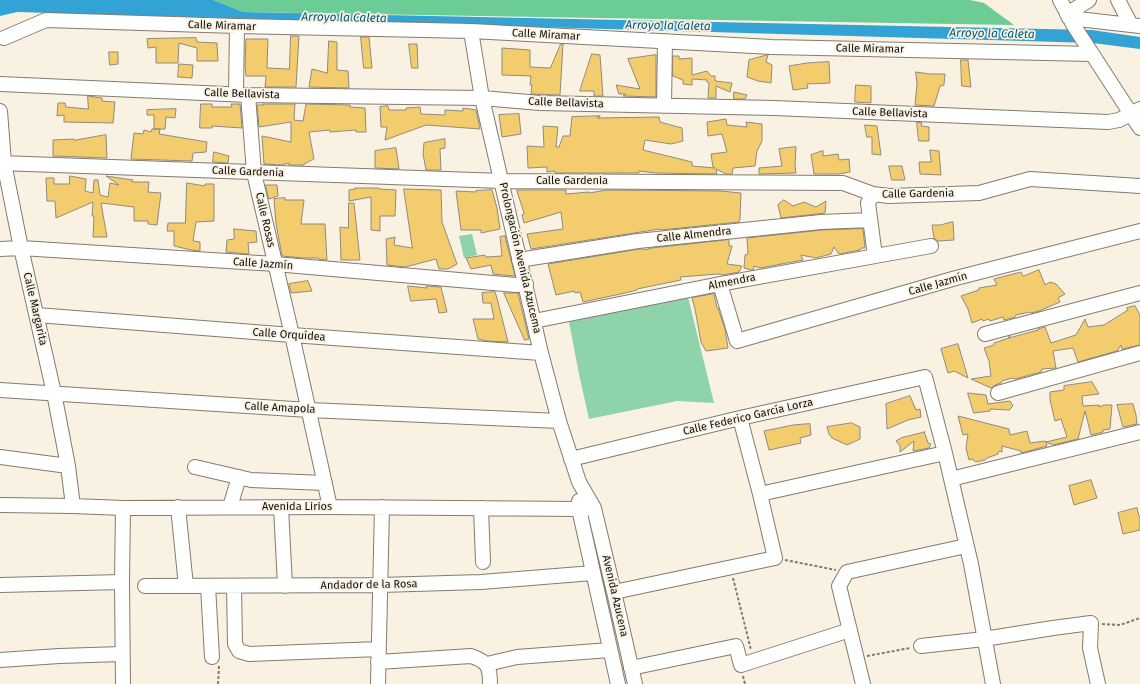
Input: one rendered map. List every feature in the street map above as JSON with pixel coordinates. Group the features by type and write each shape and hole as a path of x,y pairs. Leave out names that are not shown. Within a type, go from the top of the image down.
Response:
{"street":[{"path":"1060,0 1089,49 1135,112 1140,128"},
{"path":"1070,19 1089,0"},
{"path":"1118,0 1136,25"},
{"path":"1070,19 1136,25"},
{"name":"Calle Miramar","path":"4,38 46,20 471,31 772,47 1089,49"},
{"name":"Calle Rosas","path":"237,26 242,95 254,173 330,507"},
{"name":"Prolongación Avenida Azucema","path":"471,31 482,98 541,353 571,459 579,482 594,508"},
{"path":"664,106 665,41"},
{"name":"Calle Bellavista","path":"0,84 242,95 482,98 540,103 774,108 1108,122 1118,120 1135,112"},
{"name":"Calle Margarita","path":"0,111 2,163 54,393 68,466 73,506"},
{"name":"Calle Gardenia","path":"2,163 502,181 843,183 873,194 889,196 979,193 1030,179 1140,186"},
{"path":"873,194 868,203 875,256"},
{"name":"Calle Almendra","path":"519,260 638,241 821,222 870,220"},
{"name":"Calle Jazmín","path":"720,284 737,340 956,278 1140,230"},
{"name":"Almendra","path":"534,321 720,284 931,246"},
{"name":"Calle Jazmín","path":"0,249 21,248 275,264 516,285 526,284"},
{"path":"985,334 1140,293"},
{"name":"Calle Orquídea","path":"37,315 541,353"},
{"path":"998,393 1140,353"},
{"name":"Calle Federico García Lorza","path":"571,459 740,418 925,377 945,453"},
{"name":"Calle Amapola","path":"0,390 309,410 559,420"},
{"path":"614,592 775,558 740,418"},
{"path":"950,479 1140,432"},
{"path":"760,494 945,453 971,564 992,684"},
{"path":"0,457 68,466"},
{"path":"195,467 251,480 324,483"},
{"path":"230,507 238,477"},
{"name":"Prolongación Avenida Azucema","path":"579,482 579,509"},
{"name":"Avenida Lirios","path":"0,506 123,508 594,508"},
{"path":"178,507 186,586"},
{"path":"281,507 285,586"},
{"path":"378,684 382,507"},
{"path":"122,684 123,508"},
{"path":"480,508 483,562"},
{"name":"Avenida Azucena","path":"594,508 635,684"},
{"name":"Avenida Azucena","path":"579,509 618,684"},
{"path":"863,684 839,586 847,572 966,546"},
{"name":"Andador de la Rosa","path":"145,586 380,585 481,582 593,573"},
{"path":"0,585 122,582"},
{"path":"208,586 215,660"},
{"path":"234,586 235,644 239,651 249,654 471,656 480,659 487,664 490,672 490,684"},
{"path":"921,646 984,639 1091,623 1090,648 1098,684"},
{"path":"631,668 736,646 747,663 850,630"},
{"path":"487,664 517,657 610,650"},
{"path":"0,660 122,654"}],"path":[{"path":"775,558 847,572"},
{"path":"730,567 747,663"},
{"path":"1091,623 1120,625 1140,618"},
{"path":"856,657 921,646"},
{"path":"215,660 218,684"}],"green space":[{"path":"213,0 970,0 984,3 1014,25 243,12"},
{"path":"472,234 477,255 464,258 459,236"},
{"path":"688,297 714,403 677,401 589,419 569,322"}],"water":[{"name":"Arroyo la Caleta","path":"0,0 213,0 243,12 1092,30 1140,37 1140,49 1093,43 17,12 0,16"}],"building":[{"path":"291,36 299,36 296,87 265,87 266,76 246,76 246,39 268,39 267,68 289,69"},
{"path":"361,37 369,37 372,68 364,68"},
{"path":"196,38 197,42 217,43 218,61 197,61 197,48 179,43 178,63 156,63 156,47 148,48 147,39"},
{"path":"329,41 337,42 337,70 348,71 349,88 309,87 312,69 327,73"},
{"path":"409,44 417,44 418,68 412,68"},
{"path":"561,44 563,44 560,95 531,94 531,76 502,75 502,48 530,50 530,67 550,68"},
{"path":"109,52 118,52 118,64 110,65"},
{"path":"592,54 600,55 603,96 594,96 594,91 580,91"},
{"path":"656,55 656,97 623,96 626,94 619,94 616,85 640,89 628,59"},
{"path":"768,55 766,62 772,65 771,83 758,81 747,77 749,60"},
{"path":"673,56 679,56 679,59 692,58 692,75 707,71 711,76 715,76 715,81 732,83 730,92 716,86 716,98 708,98 709,83 707,80 692,79 692,85 683,84 683,80 673,76"},
{"path":"961,60 968,60 971,87 962,86"},
{"path":"829,62 830,83 807,84 808,88 793,90 789,66"},
{"path":"179,64 193,65 192,78 178,77"},
{"path":"916,72 945,74 944,85 940,86 934,106 915,105 917,84"},
{"path":"856,85 871,86 871,103 855,102"},
{"path":"734,92 747,95 745,99 734,99"},
{"path":"88,96 102,98 102,101 115,102 113,123 64,122 64,115 57,116 58,103 65,103 66,107 88,109"},
{"path":"201,104 212,104 212,107 232,107 231,104 240,104 242,128 212,126 212,128 200,128"},
{"path":"295,104 294,120 303,121 306,104 350,105 350,107 365,108 366,132 356,132 356,130 330,132 330,130 309,132 314,159 304,165 289,165 289,163 281,165 264,164 262,136 291,142 291,122 259,127 257,105"},
{"path":"388,106 389,110 406,110 406,108 420,107 421,114 445,115 445,110 463,111 463,108 476,110 480,129 426,125 385,140 387,127 381,127 380,107"},
{"path":"176,109 175,118 166,117 165,129 160,129 159,134 207,142 206,152 193,153 192,161 131,159 134,133 143,134 144,130 151,132 152,129 154,129 154,115 147,115 147,110"},
{"path":"519,114 521,134 502,137 499,115"},
{"path":"600,116 597,118 659,117 660,122 682,128 683,141 671,144 645,140 643,150 692,162 692,166 715,168 713,167 711,154 727,152 722,134 708,136 707,122 726,119 727,125 747,127 746,122 762,124 762,141 757,151 755,166 733,168 732,174 726,174 716,169 717,174 656,173 639,171 639,173 555,173 555,171 547,172 547,167 528,168 527,146 544,147 543,126 558,127 556,147 559,147 563,136 570,136 572,117"},
{"path":"917,122 922,123 921,126 929,127 929,141 919,141"},
{"path":"865,125 877,126 881,155 872,154 872,137 867,137"},
{"path":"106,135 107,158 53,156 53,140 74,140"},
{"path":"445,139 445,148 440,149 441,170 426,170 423,154 424,143"},
{"path":"796,147 796,173 759,174 759,168 782,166 779,149"},
{"path":"396,148 399,169 375,168 375,151"},
{"path":"930,150 939,151 941,175 920,174 919,162 931,162"},
{"path":"823,151 823,156 838,154 839,160 849,159 850,172 839,174 814,174 811,155"},
{"path":"214,152 229,156 228,163 213,162"},
{"path":"889,166 902,166 905,180 892,180"},
{"path":"70,176 86,179 85,191 93,193 94,180 98,180 100,195 108,197 110,183 119,185 106,176 133,180 132,182 149,182 148,192 161,193 157,225 148,224 148,221 134,221 134,207 101,203 107,237 93,237 93,202 56,218 55,201 47,201 46,178 54,178 54,184 69,184"},
{"path":"187,183 205,186 205,184 214,184 214,221 196,222 193,241 200,242 200,251 174,246 174,231 167,231 168,223 185,223"},
{"path":"266,185 277,185 278,196 269,199"},
{"path":"355,188 396,190 395,216 380,216 380,231 371,230 371,197 349,201 349,190"},
{"path":"404,189 441,190 442,222 457,264 448,269 439,269 436,259 405,267 387,265 386,239 395,237 394,245 412,248"},
{"path":"492,190 497,208 500,229 481,233 481,230 461,230 456,191 476,192"},
{"path":"517,190 566,190 566,194 589,193 607,190 720,191 741,193 740,219 739,222 660,229 531,249 527,234 563,229 561,212 524,223 522,215 524,214"},
{"path":"285,198 285,200 304,200 301,224 325,224 327,260 282,256 276,224 274,199"},
{"path":"784,200 793,206 804,202 816,207 826,201 825,213 781,218 778,205"},
{"path":"349,203 354,203 360,260 341,260 340,227 348,228"},
{"path":"953,222 954,240 938,241 934,238 932,225"},
{"path":"234,229 256,231 257,242 248,243 249,254 226,252 227,240 234,239"},
{"path":"863,229 865,248 861,248 860,250 839,254 834,247 831,254 816,258 801,255 803,260 760,268 754,266 753,270 744,268 745,255 748,254 747,238 822,230"},
{"path":"505,236 515,276 493,274 491,265 471,269 466,258 485,255 486,257 502,256 500,237"},
{"path":"729,240 729,246 732,246 727,264 742,266 739,272 723,275 718,274 680,277 681,280 583,302 580,292 575,293 574,291 556,295 548,264 639,249 644,250"},
{"path":"1039,270 1045,285 1050,282 1056,284 1065,294 1058,298 1060,302 1039,311 1016,315 1015,317 1004,320 1003,317 990,321 989,319 983,321 982,319 972,323 968,309 961,296 979,290 979,288 997,285 994,279 1021,272 1023,276"},
{"path":"308,281 312,291 291,293 289,284"},
{"path":"408,286 427,288 426,286 441,287 447,312 439,313 436,299 411,301"},
{"path":"495,292 508,342 478,339 473,319 494,319 491,303 483,303 482,293"},
{"path":"504,293 518,293 529,339 525,340"},
{"path":"714,294 717,308 725,329 728,348 706,351 701,342 692,298"},
{"path":"1135,306 1140,315 1140,345 1122,349 1121,345 1117,351 1078,362 1073,348 1053,351 1056,368 1042,369 1041,372 1002,381 991,388 971,379 991,376 989,361 984,348 1009,338 1045,327 1051,343 1076,335 1085,319 1088,327 1104,325 1128,310 1127,308"},
{"path":"958,344 968,378 954,371 948,373 941,349"},
{"path":"1092,382 1099,394 1082,396 1083,406 1099,405 1099,407 1104,405 1112,405 1110,429 1091,435 1085,411 1078,439 1053,445 1046,442 1067,437 1061,419 1055,421 1050,400 1050,392 1064,390 1064,386"},
{"path":"968,393 986,395 988,404 1010,401 1013,406 1009,410 990,409 990,411 974,413"},
{"path":"910,396 916,410 920,409 921,417 908,420 887,429 886,404"},
{"path":"1133,404 1137,424 1123,427 1117,405"},
{"path":"958,416 1009,429 1010,435 1027,431 1030,443 1046,442 1047,446 1021,453 1021,451 1002,446 1002,452 999,451 998,454 985,460 976,462 972,459 969,460 966,448 968,434 963,435"},
{"path":"852,423 860,427 860,439 847,445 832,438 829,434 827,427"},
{"path":"810,424 811,435 800,438 801,443 769,450 764,431 793,425"},
{"path":"925,432 924,433 928,443 931,444 929,448 913,451 914,441 900,452 900,446 896,441 901,438"},
{"path":"1091,480 1097,498 1074,505 1069,486"},
{"path":"1137,508 1140,516 1140,530 1123,534 1118,513"}]}
